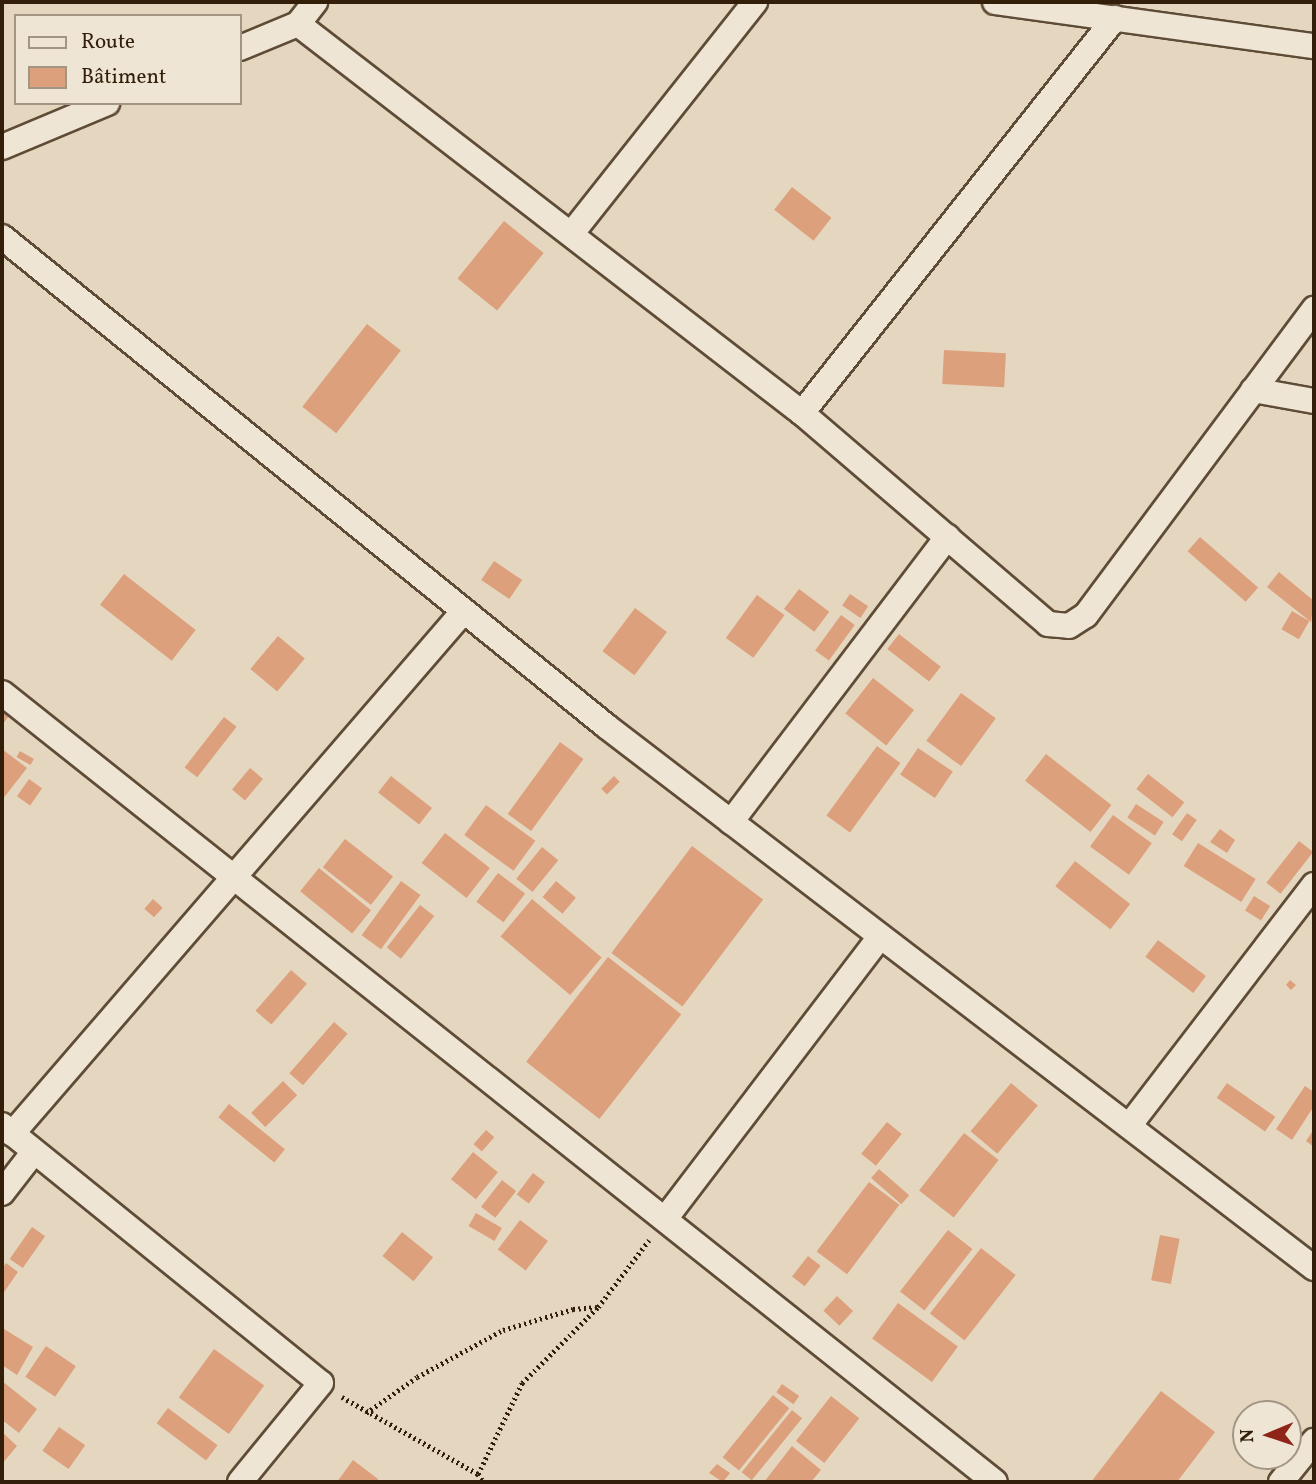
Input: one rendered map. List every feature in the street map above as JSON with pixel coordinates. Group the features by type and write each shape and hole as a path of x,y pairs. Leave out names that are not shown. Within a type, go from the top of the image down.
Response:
{"street":[{"path":"242,47 298,24 315,2"},
{"path":"572,233 755,2"},
{"path":"995,2 1314,46"},
{"path":"802,413 1115,18"},
{"path":"298,24 802,413 1048,624 1069,626 1086,615 1314,309"},
{"path":"2,147 102,105"},
{"path":"2,237 463,613 878,939 1314,1268"},
{"path":"1253,390 1314,401"},
{"path":"731,822 947,537"},
{"path":"240,1482 321,1383 33,1153 7,1129 463,613"},
{"path":"2,693 995,1482"},
{"path":"1129,1126 1314,885"},
{"path":"665,1219 878,939"},
{"path":"2,1193 33,1153"},
{"path":"1281,1482 1314,1441"}],"path":[{"path":"478,1474 522,1383 598,1307 665,1219"},
{"path":"366,1413 428,1370 503,1330 573,1309 598,1307"},
{"path":"321,1383 366,1413 478,1474 484,1482"}],"building":[{"path":"792,187 831,218 814,241 774,210"},
{"path":"504,221 544,253 497,311 457,279"},
{"path":"367,324 401,350 336,433 302,407"},
{"path":"944,350 1006,353 1004,387 942,384"},
{"path":"1200,537 1258,588 1246,602 1188,551"},
{"path":"494,561 522,580 509,599 481,580"},
{"path":"1279,572 1314,601 1311,622 1267,587"},
{"path":"124,574 196,630 172,661 100,605"},
{"path":"799,589 829,612 814,632 784,609"},
{"path":"850,594 868,606 860,618 842,606"},
{"path":"757,595 785,615 753,658 726,638"},
{"path":"635,608 667,632 634,675 603,651"},
{"path":"1292,611 1309,621 1299,639 1282,629"},
{"path":"841,615 855,625 829,661 815,651"},
{"path":"899,634 941,667 929,682 887,649"},
{"path":"278,636 305,658 277,691 250,669"},
{"path":"873,678 914,710 886,745 845,713"},
{"path":"961,693 996,718 961,766 926,741"},
{"path":"2,710 9,716 2,725"},
{"path":"224,717 237,727 197,777 185,767"},
{"path":"560,742 583,759 531,831 508,814"},
{"path":"877,746 900,763 850,833 826,816"},
{"path":"918,748 953,771 935,798 900,775"},
{"path":"2,749 27,768 2,800"},
{"path":"20,751 34,759 30,765 16,757"},
{"path":"1046,754 1111,805 1090,832 1025,781"},
{"path":"250,768 263,779 245,800 232,789"},
{"path":"1148,774 1184,802 1173,817 1136,789"},
{"path":"391,776 432,808 419,825 378,793"},
{"path":"614,776 620,782 607,794 601,789"},
{"path":"29,779 42,788 30,805 17,796"},
{"path":"1136,804 1164,822 1155,835 1127,817"},
{"path":"486,805 535,841 514,871 464,835"},
{"path":"1187,813 1197,820 1182,841 1172,834"},
{"path":"1113,815 1152,843 1129,875 1090,847"},
{"path":"1220,829 1235,840 1227,853 1210,842"},
{"path":"445,833 490,868 467,898 422,863"},
{"path":"345,839 393,877 371,905 323,867"},
{"path":"1299,841 1313,852 1281,894 1266,883"},
{"path":"1198,843 1256,879 1241,902 1184,866"},
{"path":"692,846 763,900 682,1007 611,953"},
{"path":"542,847 558,860 533,892 516,879"},
{"path":"1075,861 1130,904 1110,929 1055,886"},
{"path":"319,868 371,910 352,933 300,891"},
{"path":"498,873 525,893 503,922 476,902"},
{"path":"401,881 420,895 381,949 362,935"},
{"path":"556,881 576,898 562,914 543,897"},
{"path":"1254,896 1270,906 1261,920 1245,910"},
{"path":"153,899 163,908 154,917 144,909"},
{"path":"532,899 602,957 570,995 501,937"},
{"path":"420,905 434,916 401,959 387,948"},
{"path":"1158,940 1206,976 1193,993 1145,957"},
{"path":"608,957 681,1014 599,1119 526,1062"},
{"path":"291,970 307,984 271,1025 256,1011"},
{"path":"1290,980 1296,985 1291,990 1286,985"},
{"path":"334,1022 348,1034 303,1085 289,1073"},
{"path":"283,1081 297,1095 265,1127 251,1113"},
{"path":"1011,1083 1038,1105 997,1154 971,1131"},
{"path":"1227,1083 1275,1117 1265,1132 1217,1098"},
{"path":"1305,1086 1314,1092 1314,1106 1292,1140 1276,1129"},
{"path":"229,1104 285,1149 274,1163 218,1117"},
{"path":"887,1122 902,1134 876,1166 861,1154"},
{"path":"1314,1129 1314,1147 1306,1141"},
{"path":"486,1130 494,1137 482,1152 474,1144"},
{"path":"964,1133 999,1160 954,1218 919,1191"},
{"path":"473,1152 498,1172 476,1199 451,1179"},
{"path":"879,1169 909,1195 901,1204 871,1178"},
{"path":"533,1173 545,1182 529,1204 517,1195"},
{"path":"502,1180 516,1191 495,1218 481,1207"},
{"path":"869,1182 899,1205 847,1274 817,1251"},
{"path":"476,1213 502,1228 494,1241 469,1226"},
{"path":"520,1220 548,1241 526,1271 498,1250"},
{"path":"32,1227 45,1236 23,1268 10,1259"},
{"path":"948,1230 972,1249 924,1311 900,1291"},
{"path":"402,1232 433,1257 414,1281 382,1256"},
{"path":"1160,1235 1180,1239 1171,1284 1151,1280"},
{"path":"981,1248 1016,1275 965,1340 930,1313"},
{"path":"808,1256 821,1266 805,1286 792,1276"},
{"path":"6,1263 18,1272 2,1295 2,1269"},
{"path":"837,1296 853,1311 839,1326 823,1311"},
{"path":"898,1303 958,1346 932,1382 872,1339"},
{"path":"4,1329 33,1347 17,1375 2,1365"},
{"path":"46,1346 76,1366 55,1397 25,1377"},
{"path":"214,1349 264,1385 229,1434 179,1398"},
{"path":"2,1381 37,1409 19,1433 2,1420"},
{"path":"782,1384 799,1396 793,1404 776,1392"},
{"path":"1161,1391 1215,1432 1177,1482 1091,1482"},
{"path":"773,1395 789,1408 739,1470 723,1457"},
{"path":"831,1396 859,1418 824,1463 796,1441"},
{"path":"168,1408 218,1445 206,1460 157,1423"},
{"path":"792,1410 802,1418 752,1480 742,1472"},
{"path":"59,1427 85,1445 69,1469 42,1451"},
{"path":"2,1432 17,1446 2,1464"},
{"path":"792,1446 821,1470 811,1482 764,1482"},
{"path":"353,1460 378,1479 376,1482 337,1482"},
{"path":"717,1464 730,1473 723,1482 709,1473"}]}
